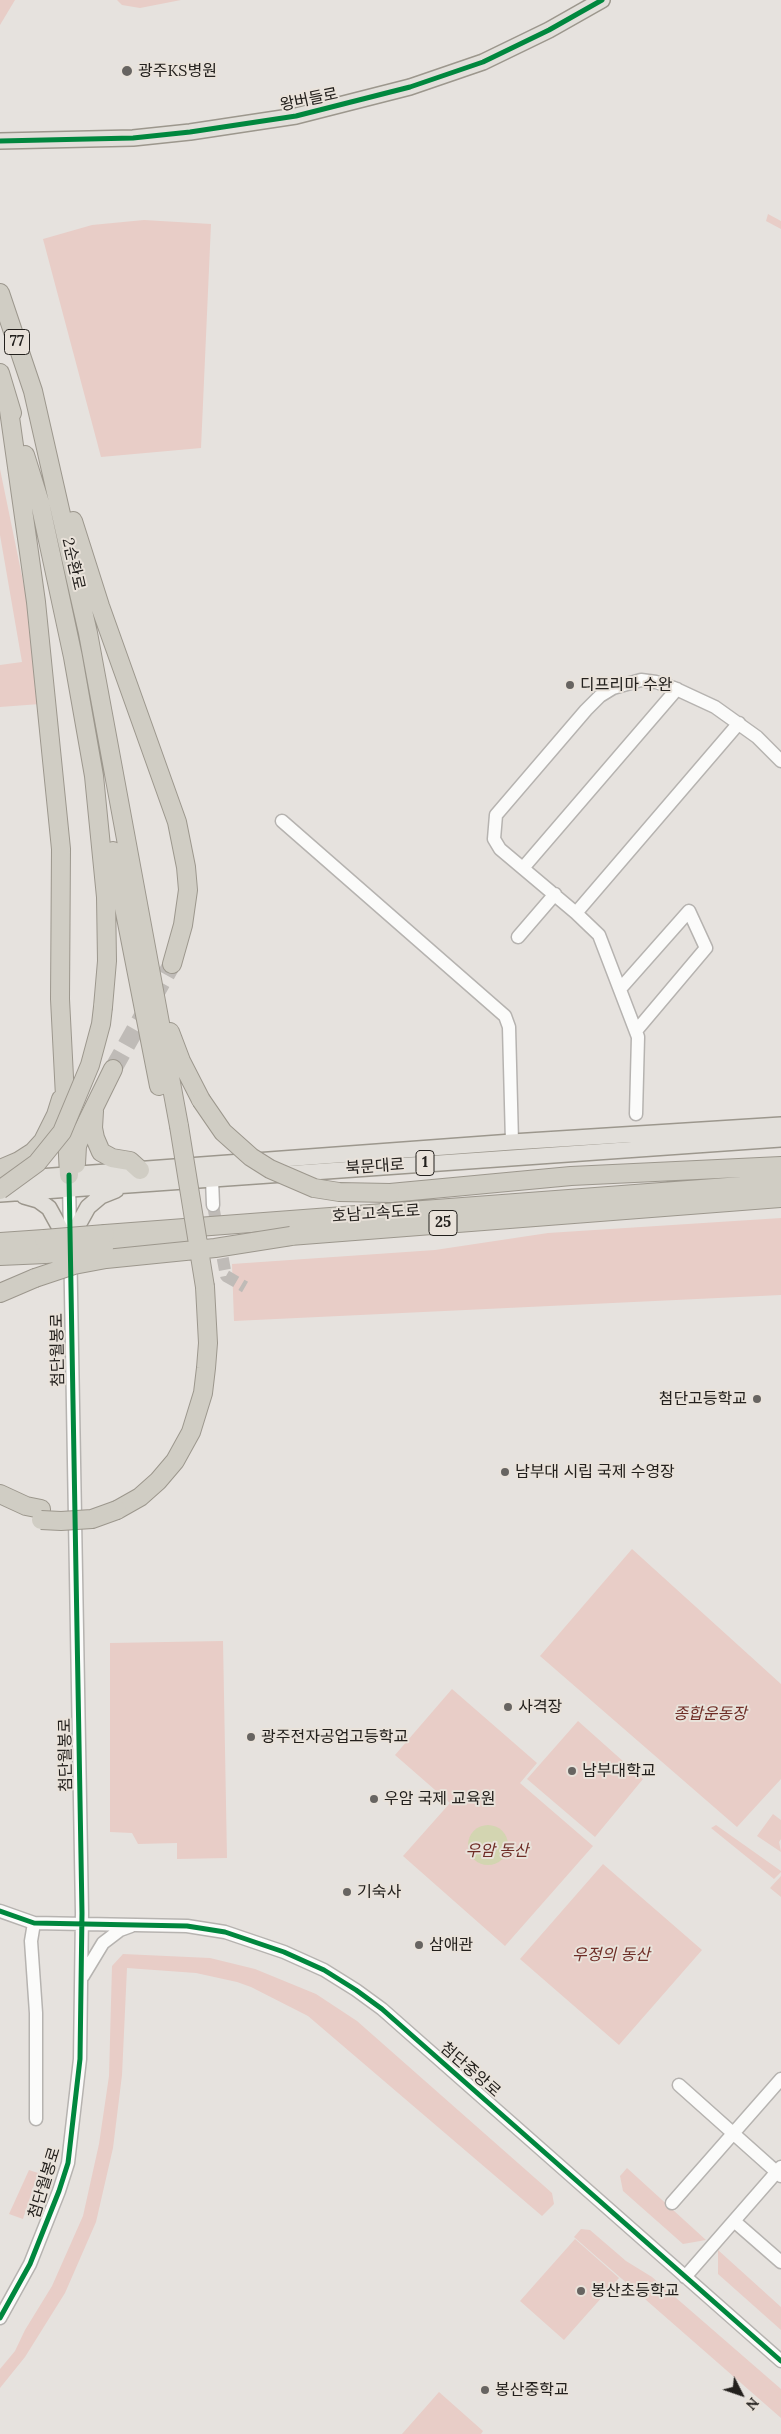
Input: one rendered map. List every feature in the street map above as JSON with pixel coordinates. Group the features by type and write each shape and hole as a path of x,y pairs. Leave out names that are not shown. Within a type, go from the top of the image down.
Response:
{"highway":[{"name":"2순환로","path":"0,293 33,391 88,633 125,839"},
{"name":"2순환로","path":"0,373 40,503 73,657 94,776"},
{"path":"33,391 100,606 177,822 186,867 188,890 183,925 172,964"},
{"path":"8,404 36,602 61,849 60,999 69,1182"},
{"path":"94,776 103,799 173,1127"},
{"path":"2,1193 37,1163 62,1132 90,1065 102,1024 107,961 106,898 94,776"},
{"path":"125,839 172,1040 201,1100 223,1132 251,1157 270,1170 314,1188 339,1192 390,1193 571,1176 781,1166"},
{"path":"0,1506 14,1513 41,1514 82,1510 106,1503 124,1493 144,1478 163,1457 184,1416 195,1366 196,1328 173,1127 125,839"},
{"path":"69,1182 76,1165 77,1146 113,1069"},
{"path":"0,1168 26,1157 43,1141 51,1128 61,1100 63,1074"},
{"path":"95,1106 93,1128 101,1152 112,1158 130,1162 137,1178"},
{"name":"호남고속도로","path":"0,1256 45,1246 781,1183"},
{"name":"호남고속도로","path":"104,1241 291,1236 781,1198"},
{"path":"0,1293 35,1278 74,1266 106,1260 215,1248 291,1236"},
{"name":"호남고속도로","path":"0,1242 45,1246"},
{"path":"0,1494 41,1514"}],"main road":[{"name":"왕버들로","path":"0,141 133,138 190,132 315,112 410,87 483,62 549,30 602,0"},
{"name":"북문대로","path":"0,1179 69,1182 137,1178 512,1142 781,1125"},
{"name":"북문대로","path":"137,1178 212,1179 781,1139"},
{"path":"70,1258 78,1225 88,1207 101,1196 137,1178"},
{"name":"북문대로","path":"2,1193 69,1182"},
{"path":"2,1193 29,1197 49,1208 60,1228 70,1258"}],"street":[{"path":"636,1114 636,1031 599,935 555,894 500,849 494,839 496,815 586,710 600,696 626,683 642,680 656,682 677,689 715,707 739,723 781,761"},
{"path":"523,868 677,689"},
{"path":"576,913 739,723"},
{"path":"282,821 505,1016 509,1027 512,1142"},
{"path":"518,937 555,894"},
{"path":"620,989 689,910 706,948 636,1031"},
{"path":"212,1179 213,1205"},
{"name":"첨단월봉로","path":"0,2318 30,2264 50,2218 68,2163 80,2058 82,1923 69,1182"},
{"name":"첨단중앙로","path":"0,1911 34,1923 187,1926 225,1932 284,1952 324,1970 356,1990 389,2015 781,2362"},
{"path":"34,1923 31,1941 36,2013 36,2120"},
{"path":"81,1981 103,1943 120,1930 135,1925"},
{"path":"672,2203 781,2079"},
{"path":"679,2086 780,2172 685,2277"},
{"path":"734,2221 781,2262"}],"green space":[{"path":"0,0 15,0 0,25"},
{"path":"117,0 181,0 140,8 122,5"},
{"path":"768,214 781,221 781,229 766,221"},
{"path":"144,220 211,224 201,448 101,457 43,239 92,225"},
{"path":"0,469 31,620 40,704 0,707 0,665 22,662 0,535"},
{"path":"781,1218 781,1295 234,1321 232,1264 435,1250 548,1233"},
{"name":"종합운동장","path":"632,1549 781,1684 781,1779 737,1827 540,1656"},
{"path":"223,1641 227,1858 177,1859 177,1843 138,1844 132,1833 110,1832 110,1643"},
{"name":"우암 동산","path":"452,1689 537,1763 520,1783 593,1846 505,1946 403,1856 450,1803 395,1755"},
{"path":"578,1721 643,1779 595,1837 527,1779"},
{"path":"773,1814 781,1820 781,1839 779,1842 781,1852 757,1836"},
{"path":"716,1825 781,1872 774,1879 711,1828"},
{"name":"우정의 동산","path":"603,1864 702,1950 619,2045 520,1959"},
{"path":"781,1876 781,1897 770,1888"},
{"path":"123,1954 210,1958 255,1969 316,1994 357,2021 552,2193 554,2204 542,2216 308,2016 251,1987 237,1982 196,1973 127,1968 122,2075 113,2148 96,2222 65,2293 25,2357 0,2388 0,2369 15,2351 25,2330 52,2286 83,2216 99,2144 109,2076 112,1966"},
{"path":"627,2168 706,2240 683,2244 623,2191 620,2176"},
{"path":"29,2170 38,2173 23,2219 9,2214"},
{"path":"581,2229 590,2230 626,2261 652,2277 781,2389 781,2418 574,2237"},
{"path":"575,2239 619,2278 564,2340 520,2301"},
{"path":"718,2250 781,2307 781,2330 718,2274"},
{"path":"439,2392 483,2431 481,2434 402,2434"}],"shaded area":[{"path":"492,1825 499,1828 505,1834 508,1845 507,1853 499,1862 492,1865 484,1865 477,1862 469,1853 468,1841 471,1834 480,1826"}],"tunnel":[{"path":"113,1069 172,964"},
{"path":"213,1205 226,1276 245,1287"}],"cycle path":[{"path":"0,141 133,138 190,132 296,116 410,87 483,62 549,30 602,0"},
{"path":"0,2318 30,2264 68,2163 80,2059 82,1913 69,1175"},
{"path":"0,1911 34,1923 187,1926 225,1932 284,1952 324,1970 382,2009 781,2361"}],"place":[{"name":"광주KS병원","path":"127,71"},
{"name":"디프리마 수완","path":"570,685"},
{"name":"첨단고등학교","path":"757,1399"},
{"name":"남부대 시립 국제 수영장","path":"505,1472"},
{"name":"사격장","path":"508,1707"},
{"name":"광주전자공업고등학교","path":"251,1737"},
{"name":"남부대학교","path":"572,1771"},
{"name":"우암 국제 교육원","path":"374,1799"},
{"name":"기숙사","path":"347,1892"},
{"name":"삼애관","path":"419,1945"},
{"name":"봉산초등학교","path":"581,2291"},
{"name":"봉산중학교","path":"485,2390"}]}
